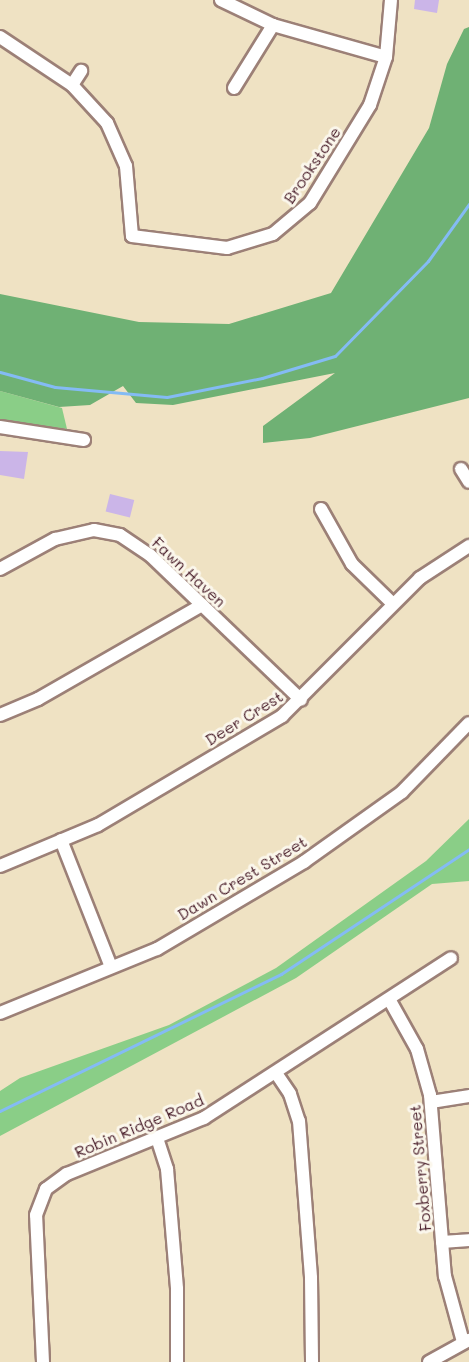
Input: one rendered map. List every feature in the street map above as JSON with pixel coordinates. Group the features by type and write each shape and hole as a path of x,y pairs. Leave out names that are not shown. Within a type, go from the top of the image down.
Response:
{"street":[{"path":"221,0 273,25 386,57"},
{"name":"Brookstone","path":"72,85 98,110 122,151 130,181 132,236 227,248 262,239 293,221 310,203 359,124 386,57 391,0"},
{"path":"234,88 273,25"},
{"path":"0,37 72,85 81,71"},
{"path":"0,427 84,440"},
{"path":"461,469 469,482"},
{"path":"321,509 352,564 393,604"},
{"name":"Fawn Haven","path":"0,569 55,538 103,531 135,544 301,700"},
{"name":"Deer Crest","path":"0,866 98,825 282,716 301,700 393,604 436,566 469,546"},
{"path":"0,715 38,699 202,605"},
{"name":"Dawn Crest Street","path":"0,1013 157,949 323,848 402,792 469,723"},
{"path":"61,840 111,968"},
{"name":"Robin Ridge Road","path":"43,1362 36,1215 39,1201 46,1189 67,1174 204,1118 451,958"},
{"name":"Foxberry Street","path":"389,999 417,1049 432,1102 442,1242 449,1301 466,1341"},
{"path":"276,1072 290,1094 299,1121 311,1278 312,1362"},
{"path":"432,1102 469,1096"},
{"path":"157,1138 167,1169 177,1289 177,1362"},
{"path":"442,1242 469,1240"},
{"path":"429,1362 466,1341"}],"green space":[{"path":"469,27 469,398 310,438 263,443 263,426 335,373 173,405 136,403 123,386 90,405 59,407 0,391 0,294 139,322 229,324 331,293 429,128 447,64 464,29"},
{"path":"0,391 62,408 67,429 0,420"},
{"path":"469,819 469,881 432,884 296,978 0,1136 0,1091 20,1078 169,1025 276,968 426,861"}],"building":[{"path":"415,0 439,0 437,13 414,9"},
{"path":"0,451 28,452 24,479 0,475"},
{"path":"110,494 134,500 130,518 106,511"}],"waterway":[{"path":"0,372 55,387 167,397 262,378 335,356 428,261 469,204"},
{"path":"0,1111 281,974 469,849"}]}
